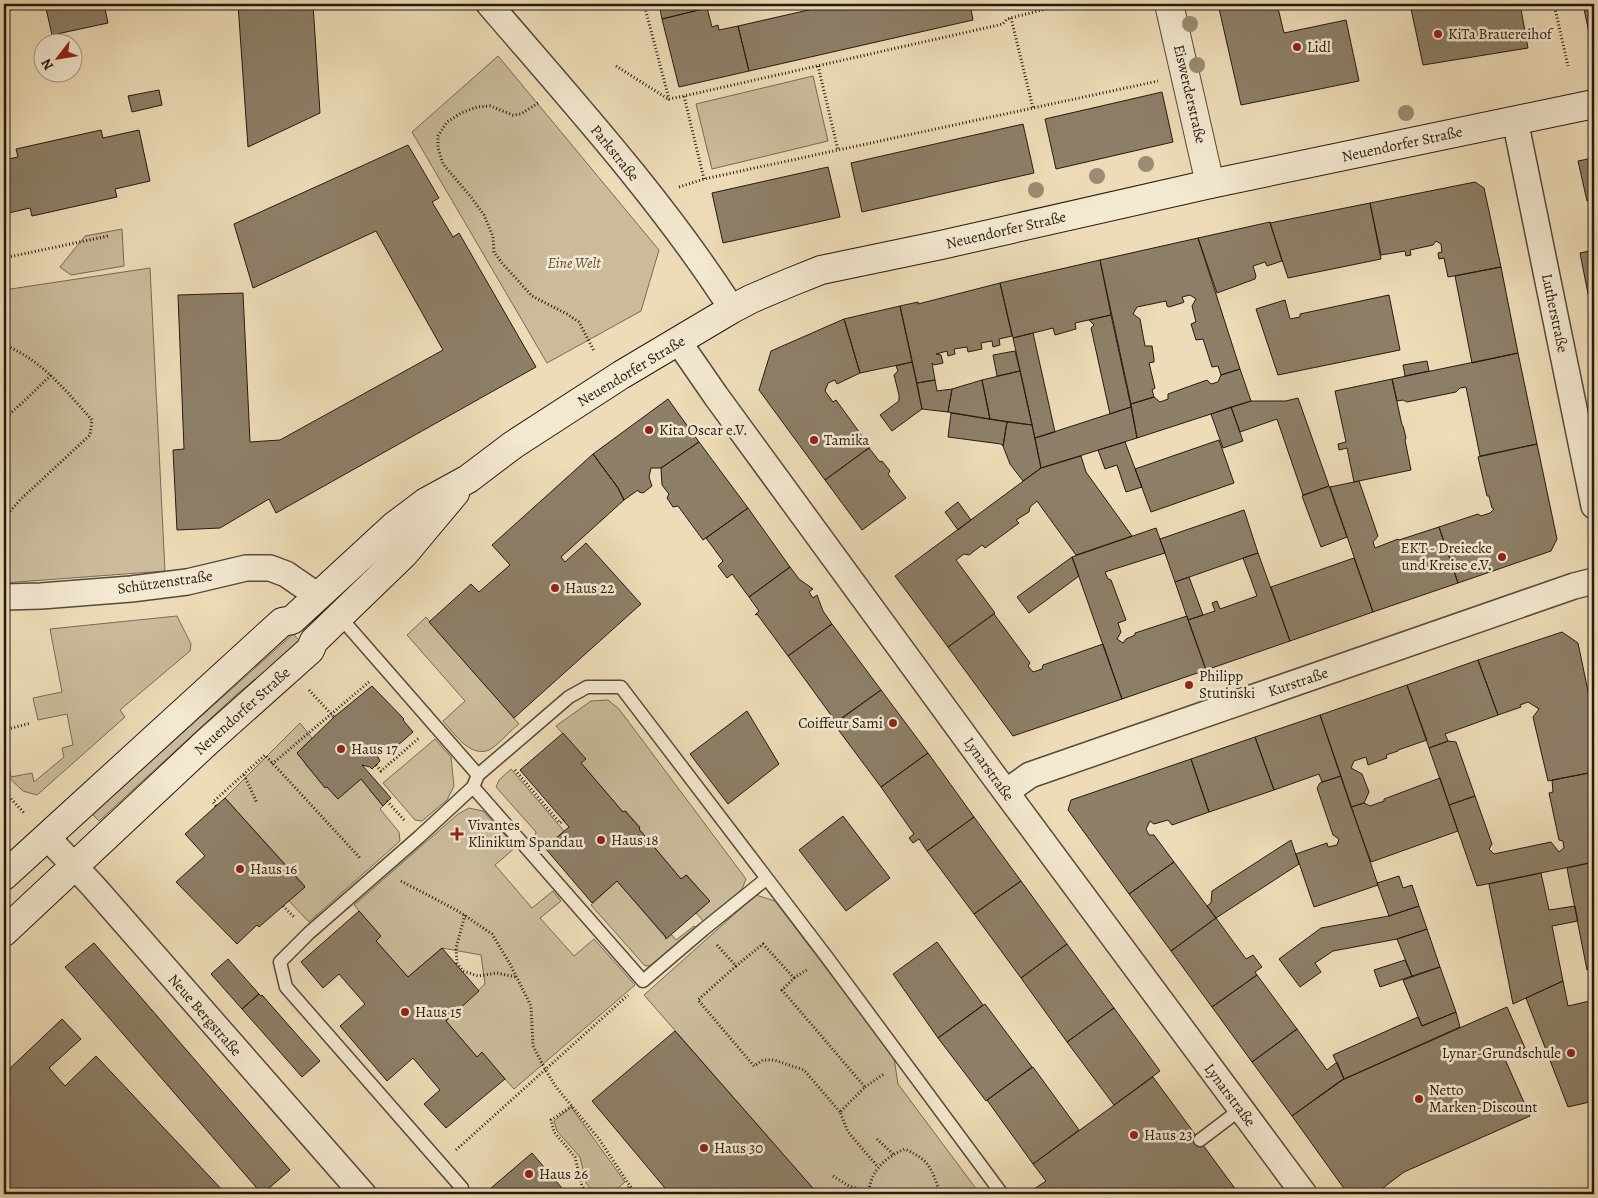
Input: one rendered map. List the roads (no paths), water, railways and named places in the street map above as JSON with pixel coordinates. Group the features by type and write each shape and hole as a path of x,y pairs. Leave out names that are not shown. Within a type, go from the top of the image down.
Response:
{"main road":[{"name":"Eiswerderstraße","path":"1169,4 1210,184"},
{"name":"Neuendorfer Straße","path":"4,876 282,622 292,620 394,526 426,502 468,479 551,420 621,375 732,309 770,290 821,270 1210,184 1594,104"},
{"name":"Neuendorfer Straße","path":"4,932 207,742 310,650 314,641 404,554 468,479"},
{"path":"318,596 340,617"}],"street":[{"name":"Parkstraße","path":"489,4 574,103 674,226 702,263 732,309"},
{"name":"Lutherstraße","path":"1515,120 1594,506"},
{"name":"Lynarstraße","path":"678,342 1006,792 1304,1194"},
{"name":"Schützenstraße","path":"4,597 61,594 187,582 246,568 270,568 286,574 318,596"},
{"name":"Kurstraße","path":"1006,792 1030,774 1565,589 1594,581"},
{"name":"Neue Bergstraße","path":"47,836 363,1194"}],"lane":[{"path":"340,617 434,725 475,781 643,982 766,879"},
{"path":"455,1194 462,1188 286,987 280,962 309,933 379,872 502,755 569,697 587,687 620,687 826,956 1002,1194"},
{"path":"1200,1140 1241,1110"}],"place":[{"name":"KiTa Brauereihof","path":"1438,34"},
{"name":"Lidl","path":"1297,47"},
{"name":"Kita Oscar e.V.","path":"649,430"},
{"name":"Tamika","path":"814,440"},
{"name":"EKT - Dreiecke und Kreise e.V.","path":"1502,557"},
{"name":"Haus 22","path":"555,588"},
{"name":"Philipp Stutinski","path":"1189,685"},
{"name":"Coiffeur Sami","path":"893,723"},
{"name":"Haus 17","path":"341,749"},
{"name":"Vivantes Klinikum Spandau","path":"457,834"},
{"name":"Haus 18","path":"601,840"},
{"name":"Haus 16","path":"240,869"},
{"name":"Haus 15","path":"405,1012"},
{"name":"Lynar-Grundschule","path":"1571,1053"},
{"name":"Netto Marken-Discount","path":"1419,1099"},
{"name":"Haus 23","path":"1134,1135"},
{"name":"Haus 30","path":"704,1148"},
{"name":"Haus 26","path":"529,1174"}],"park label":[{"name":"Eine Welt","path":"574,263"}]}
